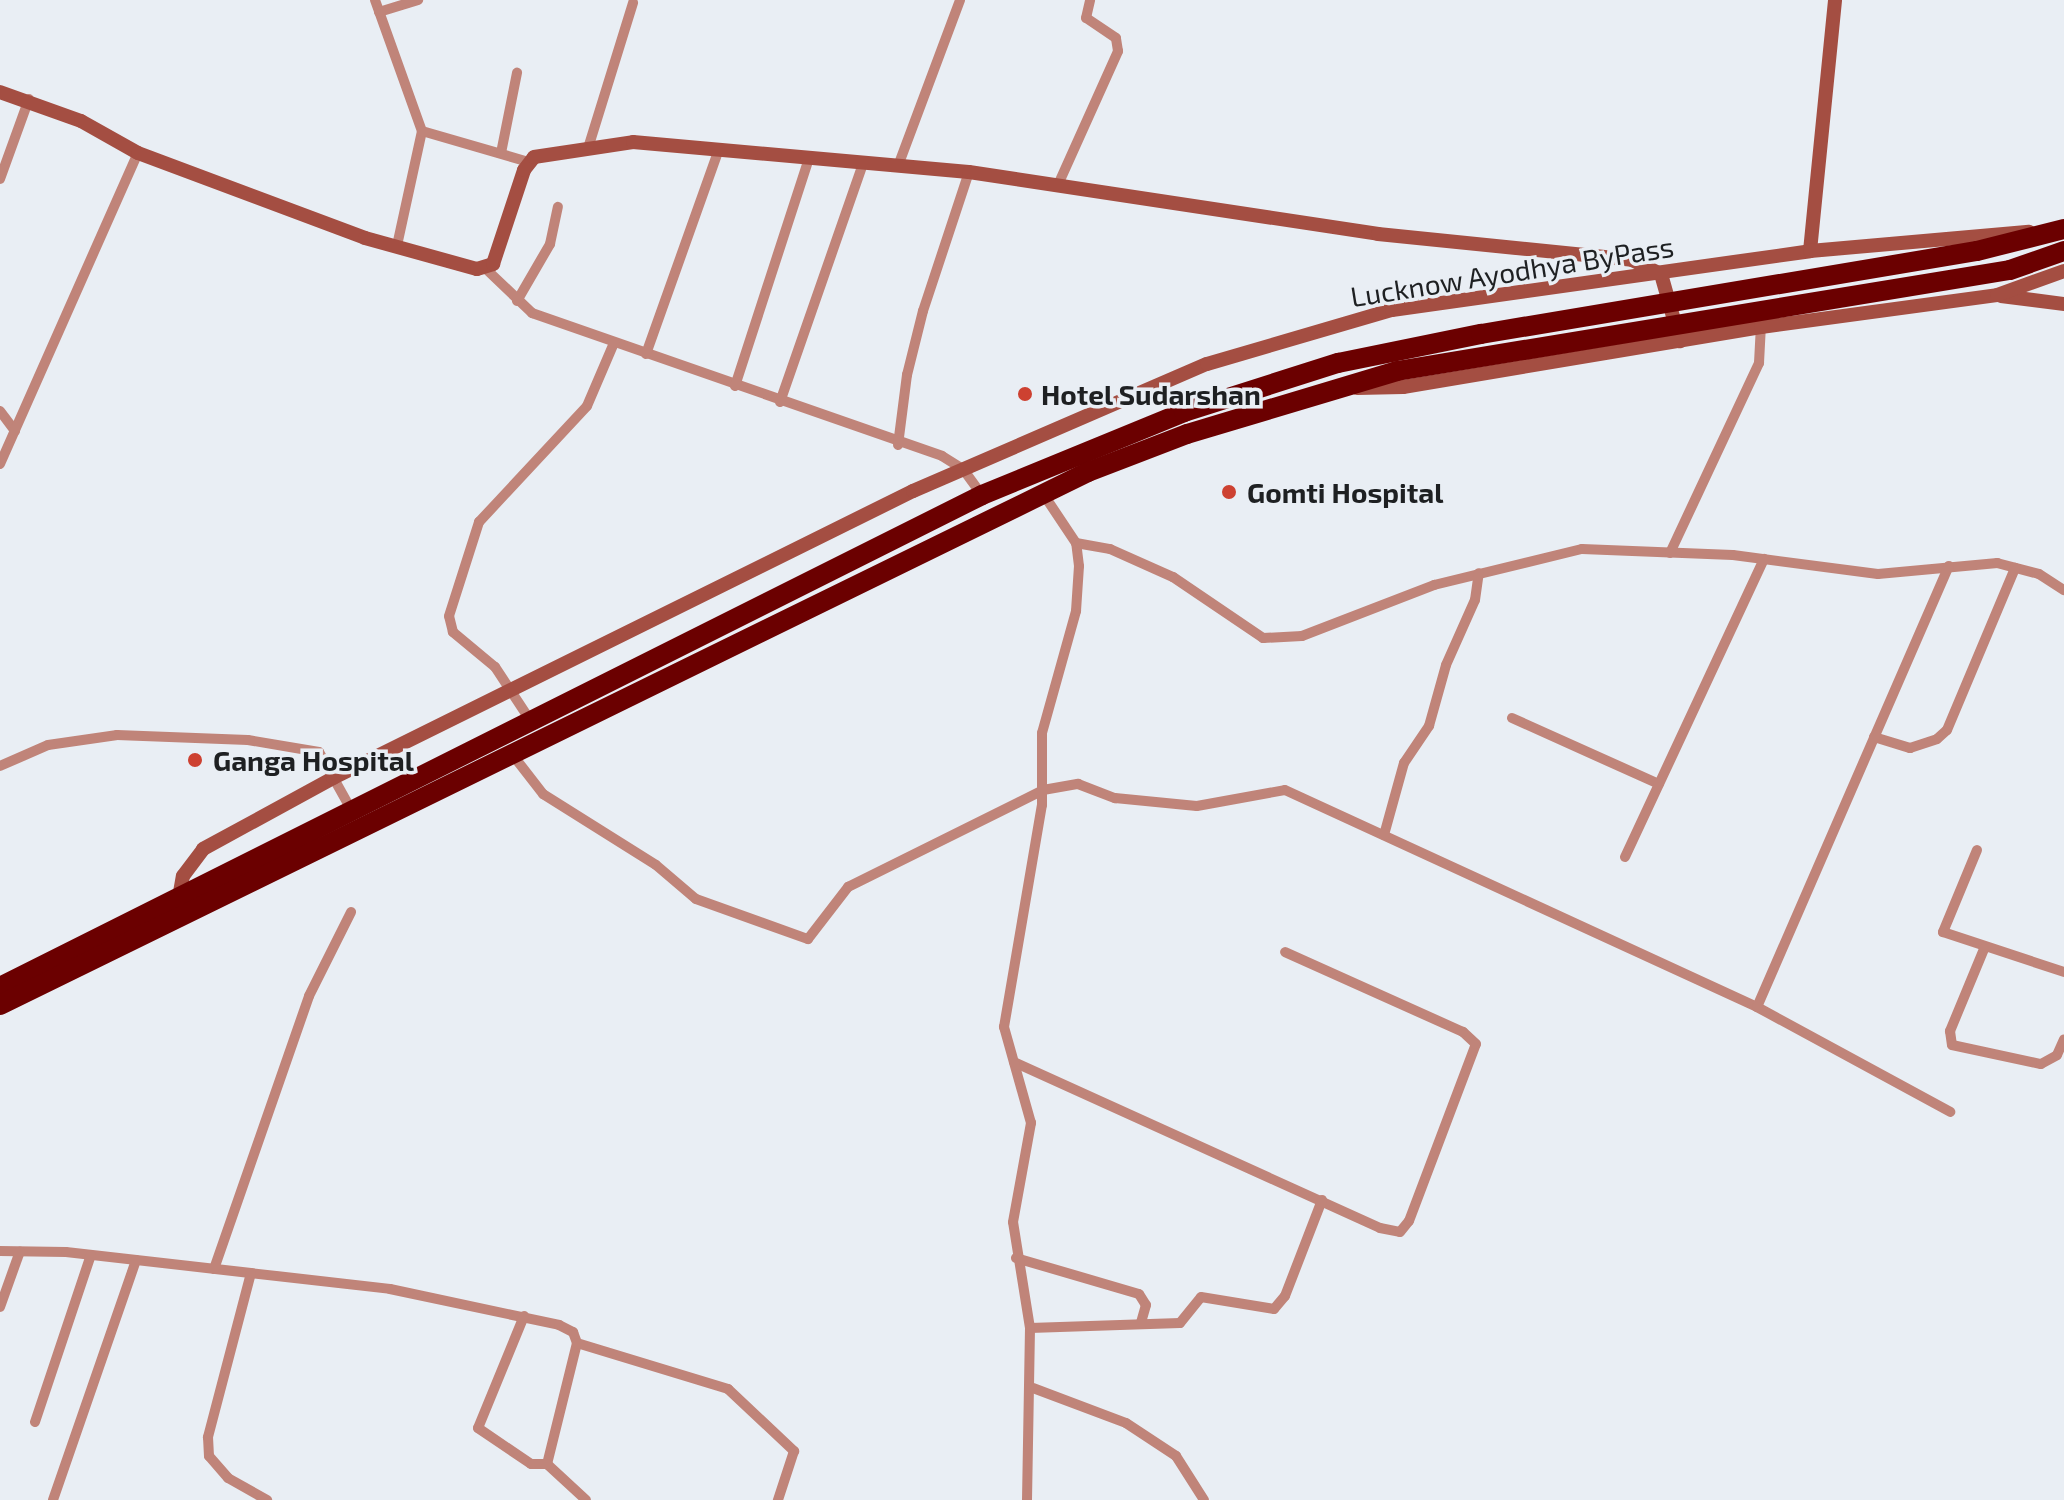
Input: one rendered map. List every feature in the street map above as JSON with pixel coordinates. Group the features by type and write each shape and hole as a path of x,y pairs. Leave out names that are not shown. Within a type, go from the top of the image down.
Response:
{"highway":[{"path":"0,987 982,495 1184,412 1338,363 1481,334 2061,238"},
{"path":"0,1005 1043,493 1187,434 1397,371 2010,270 2061,238"}],"street":[{"path":"397,246 422,131 377,3 418,0"},
{"path":"898,166 960,0"},
{"path":"1057,187 1118,51 1116,38 1086,18 1090,0"},
{"path":"1810,251 1835,0"},
{"path":"589,145 633,3"},
{"path":"501,153 517,73"},
{"path":"0,92 29,99 138,153 397,246 486,269 532,313 898,445 942,456 963,469 982,495"},
{"path":"0,179 29,99"},
{"path":"422,131 529,162"},
{"path":"486,269 496,257 529,162 541,153 633,142 969,172 1378,234 1632,260 1661,274 1680,341"},
{"path":"646,354 719,149"},
{"path":"0,464 138,153"},
{"path":"735,386 809,158"},
{"path":"780,402 863,163"},
{"path":"898,445 905,385 920,323 969,172"},
{"path":"517,301 550,244 558,207"},
{"name":"Lucknow Ayodhya ByPass","path":"179,898 183,876 203,849 333,778 913,491 1207,364 1370,316 1810,251 2007,232 2061,238"},
{"path":"1337,388 1403,387 1761,327 1997,295 2064,271"},
{"path":"1997,295 2064,304"},
{"path":"1670,553 1759,363 1761,327"},
{"path":"530,720 495,667 449,625 457,588 479,522 587,406 614,343"},
{"path":"0,411 15,431"},
{"path":"1027,1500 1033,1388 1030,1328 1016,1258 1013,1211 1031,1123 1004,1027 1043,790 1042,733 1076,611 1076,543 1029,474"},
{"path":"1076,543 1110,549 1173,577 1249,634 1263,638 1302,636 1422,589 1582,549 1764,559 1878,574 1982,562 2015,568 2064,590"},
{"path":"1625,857 1764,559"},
{"path":"1757,1007 1949,566"},
{"path":"1874,737 1910,748 1937,739 1947,730 2015,568"},
{"path":"1384,835 1404,763 1429,726 1446,665 1475,600 1479,573"},
{"path":"1512,718 1659,784"},
{"path":"0,766 48,745 117,735 204,738 319,752 352,811"},
{"path":"512,754 543,794 656,865 696,899 808,939 848,887 1043,790 1078,784 1115,798 1197,806 1285,790 1757,1007 1950,1112"},
{"path":"1977,850 1943,932 1984,949 2064,972"},
{"path":"214,1269 309,996 351,912"},
{"path":"1984,949 1950,1031 1952,1045 2041,1064 2057,1055 2064,1039"},
{"path":"1014,1062 1391,1232 1405,1227 1476,1044 1463,1032 1285,952"},
{"path":"1030,1328 1180,1323 1201,1297 1274,1309 1285,1296 1322,1200"},
{"path":"0,1251 91,1255 390,1289 524,1316 573,1332 577,1343 547,1464"},
{"path":"0,1307 20,1251"},
{"path":"35,1422 91,1255"},
{"path":"1016,1258 1139,1294 1146,1305 1141,1323"},
{"path":"53,1500 136,1260"},
{"path":"251,1273 208,1437 209,1456 228,1478 267,1500"},
{"path":"524,1316 478,1428 531,1464 547,1464 586,1500"},
{"path":"577,1343 728,1389 794,1451 778,1500"},
{"path":"1033,1388 1112,1415 1138,1431 1176,1456 1204,1500"}],"place":[{"name":"Hotel Sudarshan","path":"1025,394"},
{"name":"Gomti Hospital","path":"1229,492"},
{"name":"Ganga Hospital","path":"195,760"}]}
